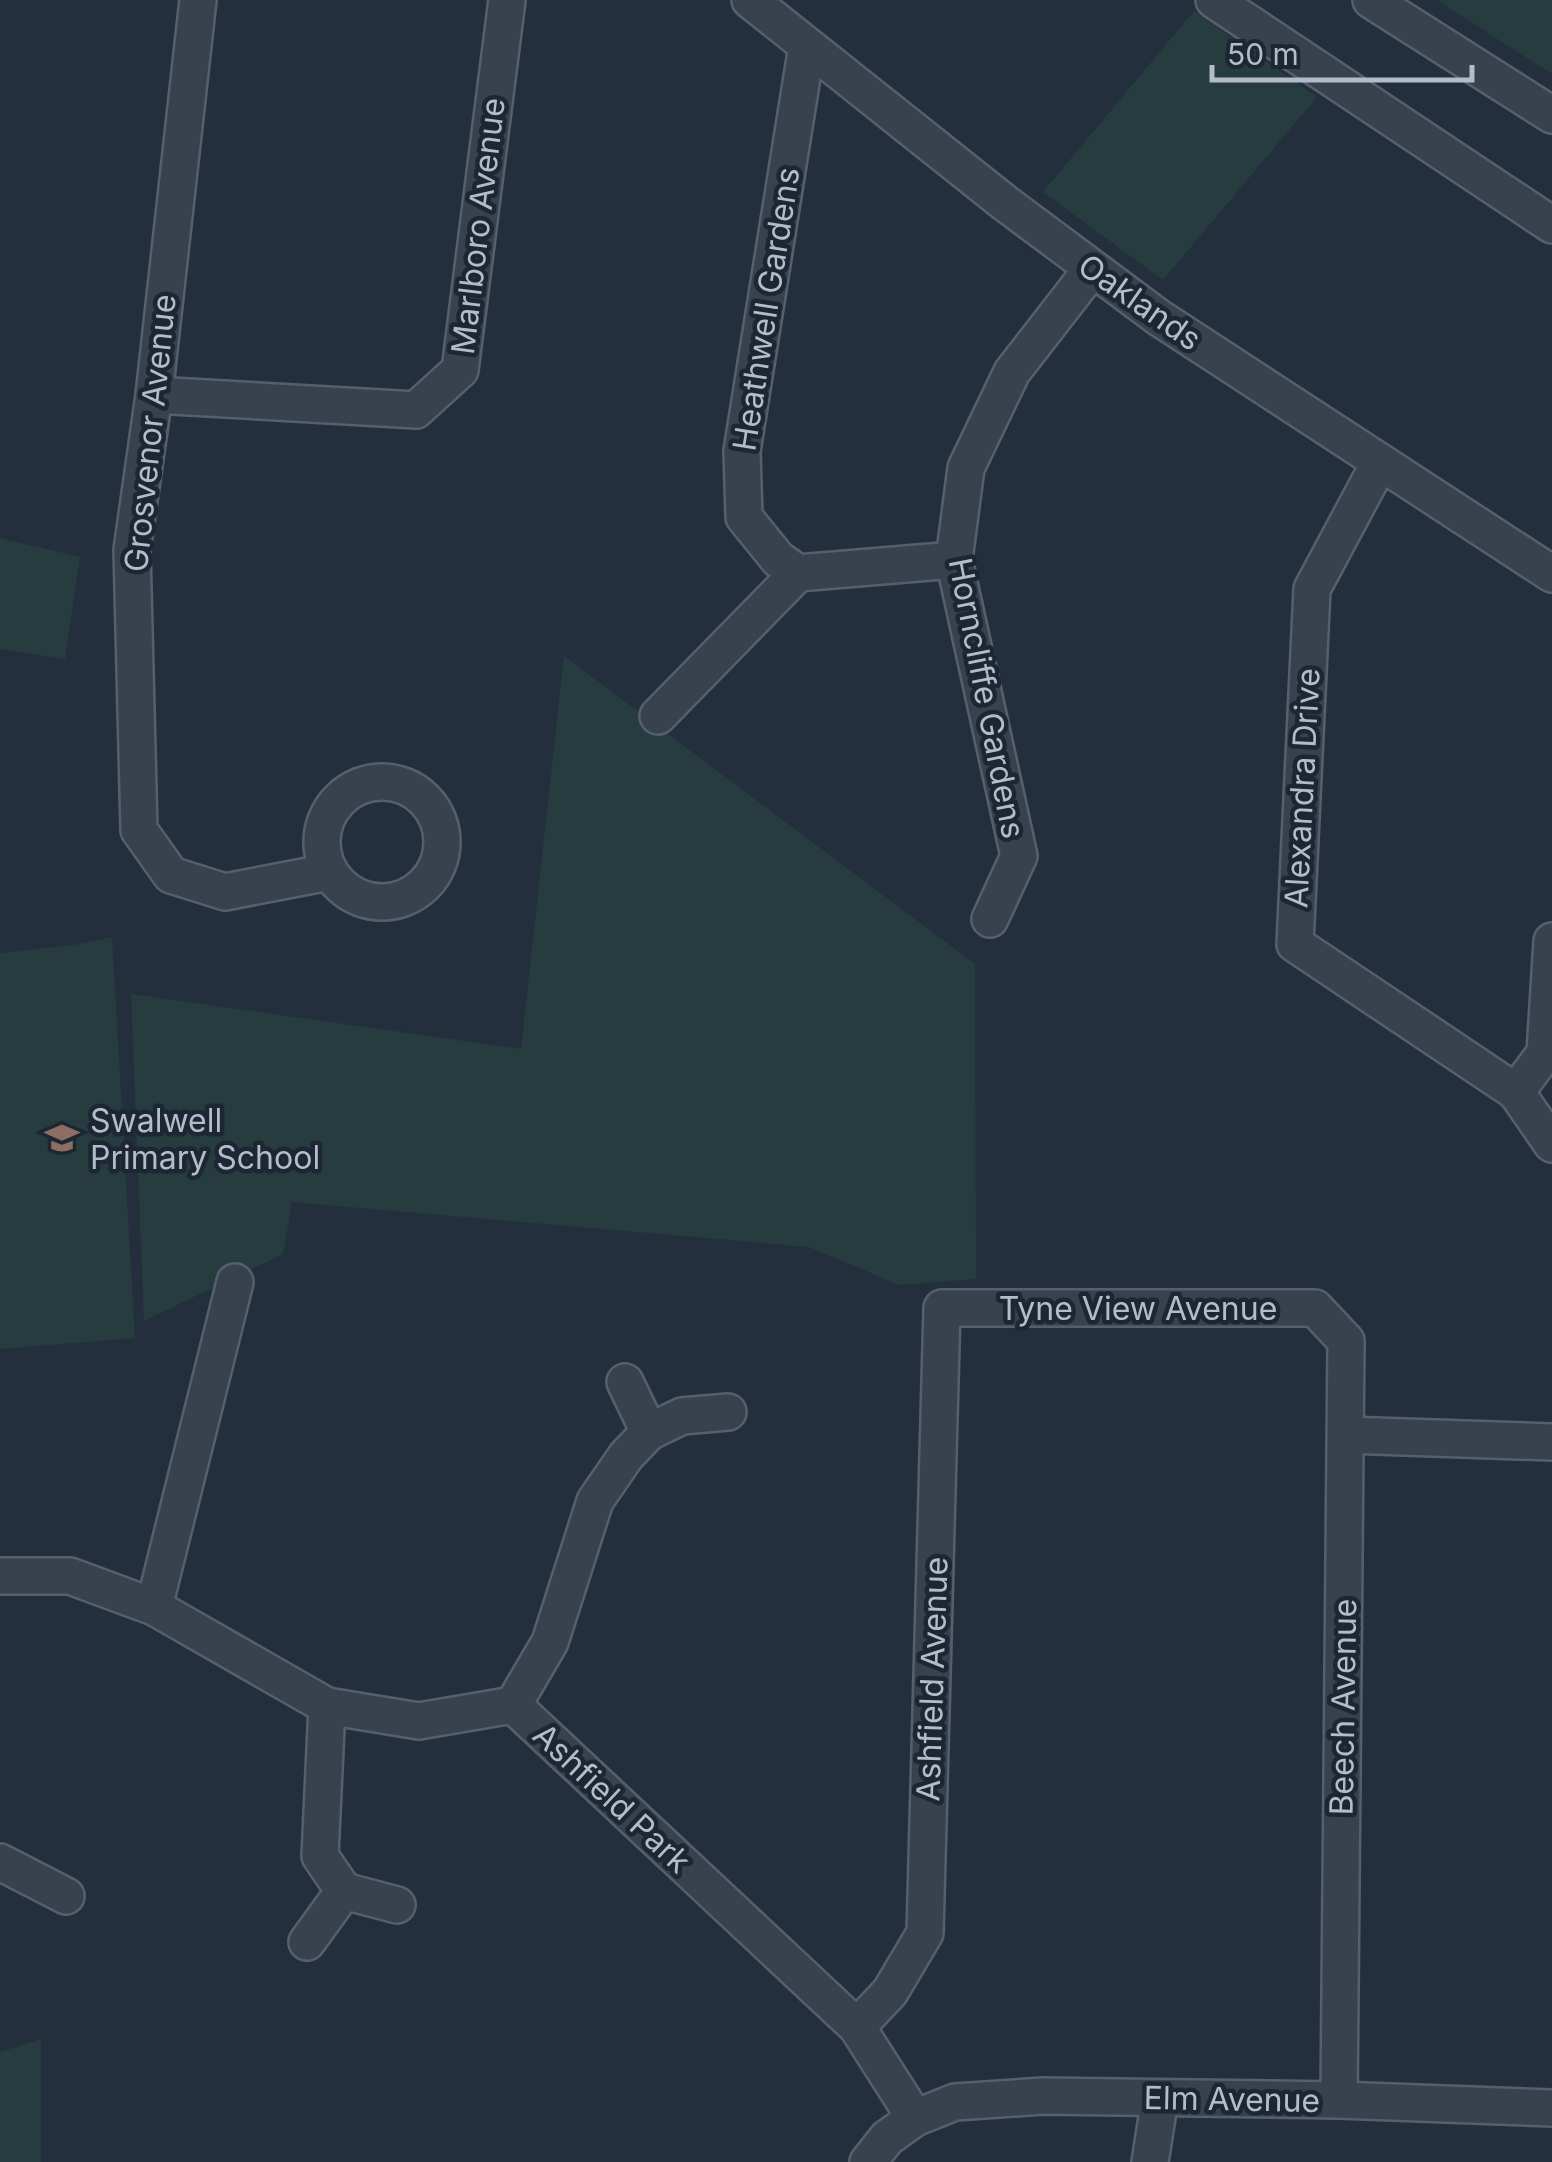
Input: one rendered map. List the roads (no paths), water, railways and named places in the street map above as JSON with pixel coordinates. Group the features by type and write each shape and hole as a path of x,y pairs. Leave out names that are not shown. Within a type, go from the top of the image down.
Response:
{"street":[{"name":"Grosvenor Avenue","path":"198,0 154,395 132,550 139,830 171,875 224,892 330,872"},
{"name":"Marlboro Avenue","path":"154,395 416,410 460,370 506,0"},
{"name":"Oaklands","path":"750,0 1158,317 1552,574"},
{"path":"1214,0 1552,226"},
{"path":"1372,0 1552,115"},
{"name":"Heathwell Gardens","path":"798,574 778,559 744,517 742,451 808,46"},
{"name":"Horncliffe Gardens","path":"990,918 1019,856 954,560 966,468 1012,372 1092,269"},
{"name":"Alexandra Drive","path":"1380,462 1312,589 1295,944 1516,1092"},
{"path":"658,716 798,574 954,560"},
{"path":"1552,941 1544,1053 1516,1092 1552,1144"},
{"path":"154,1607 235,1282"},
{"name":"Tyne View Avenue","path":"942,1308 1315,1308 1328,1322"},
{"name":"Ashfield Avenue","path":"857,2027 890,1992 925,1933 942,1308"},
{"name":"Beech Avenue","path":"1328,1322 1346,1341 1338,2100"},
{"path":"625,1382 649,1432"},
{"path":"513,1705 550,1642 595,1501 626,1456 649,1432 682,1416 728,1412"},
{"path":"1346,1436 1552,1442"},
{"name":"Ashfield Park","path":"0,1576 70,1576 154,1607 327,1706 419,1721 513,1705 857,2027 915,2118"},
{"path":"327,1706 320,1856 344,1891 397,1905"},
{"path":"0,1862 66,1896"},
{"path":"307,1942 344,1891"},
{"name":"Elm Avenue","path":"915,2118 955,2102 1043,2096 1552,2108"},
{"path":"1150,2162 1160,2098"},
{"path":"868,2162 887,2138 915,2118"}],"place":[{"name":"Swalwell Primary School","path":"62,1138"}]}
